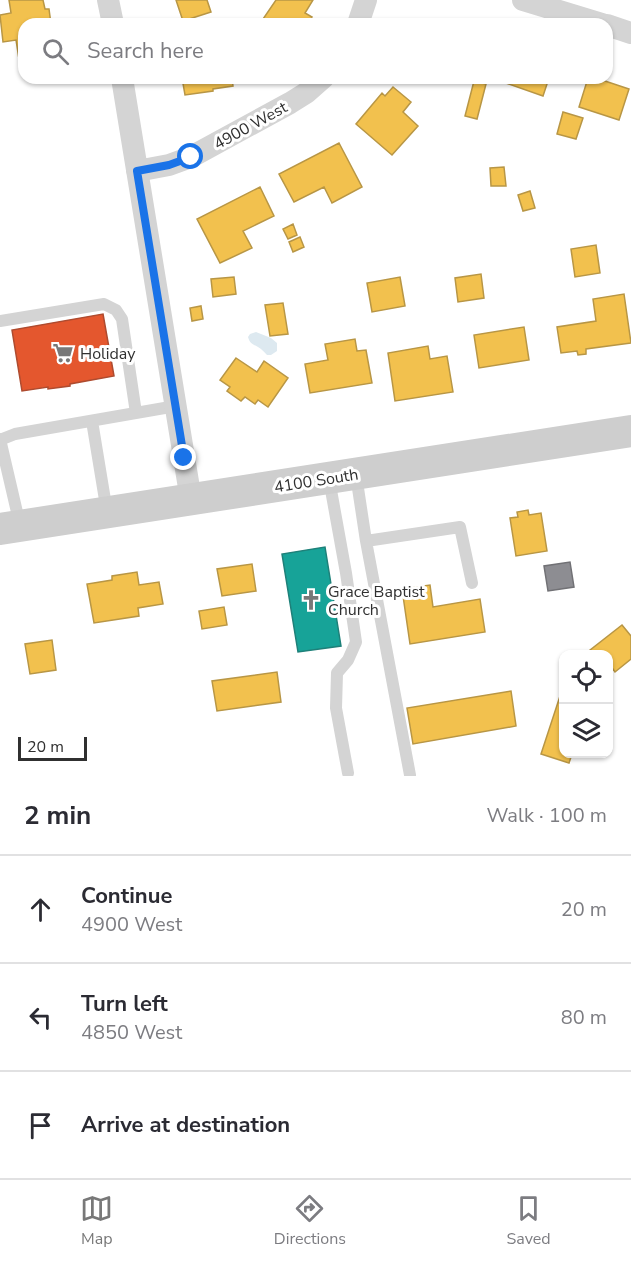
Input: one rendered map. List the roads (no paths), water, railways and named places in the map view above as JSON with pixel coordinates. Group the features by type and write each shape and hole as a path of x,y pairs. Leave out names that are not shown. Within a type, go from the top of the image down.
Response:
{"main road":[{"name":"4100 South","path":"10,528 631,431"}],"street":[{"path":"108,0 112,18"},
{"path":"360,18 366,0"},
{"path":"523,0 582,18"},
{"path":"613,28 631,33"},
{"path":"123,84 191,500"},
{"name":"4900 West","path":"137,171 169,165 191,157 290,103 316,84"}],"lane":[{"path":"0,321 104,304 116,310 122,319 136,413"},
{"path":"10,528 0,440 15,434 176,406"},
{"path":"92,421 107,513"},
{"path":"342,476 366,541 410,775"},
{"path":"342,476 346,573 356,642 348,660 337,673 336,708 348,773"},
{"path":"366,541 460,527 472,582"}],"place":[{"name":"Holiday","path":"63,353"},
{"name":"Grace Baptist Church","path":"311,600"}]}
